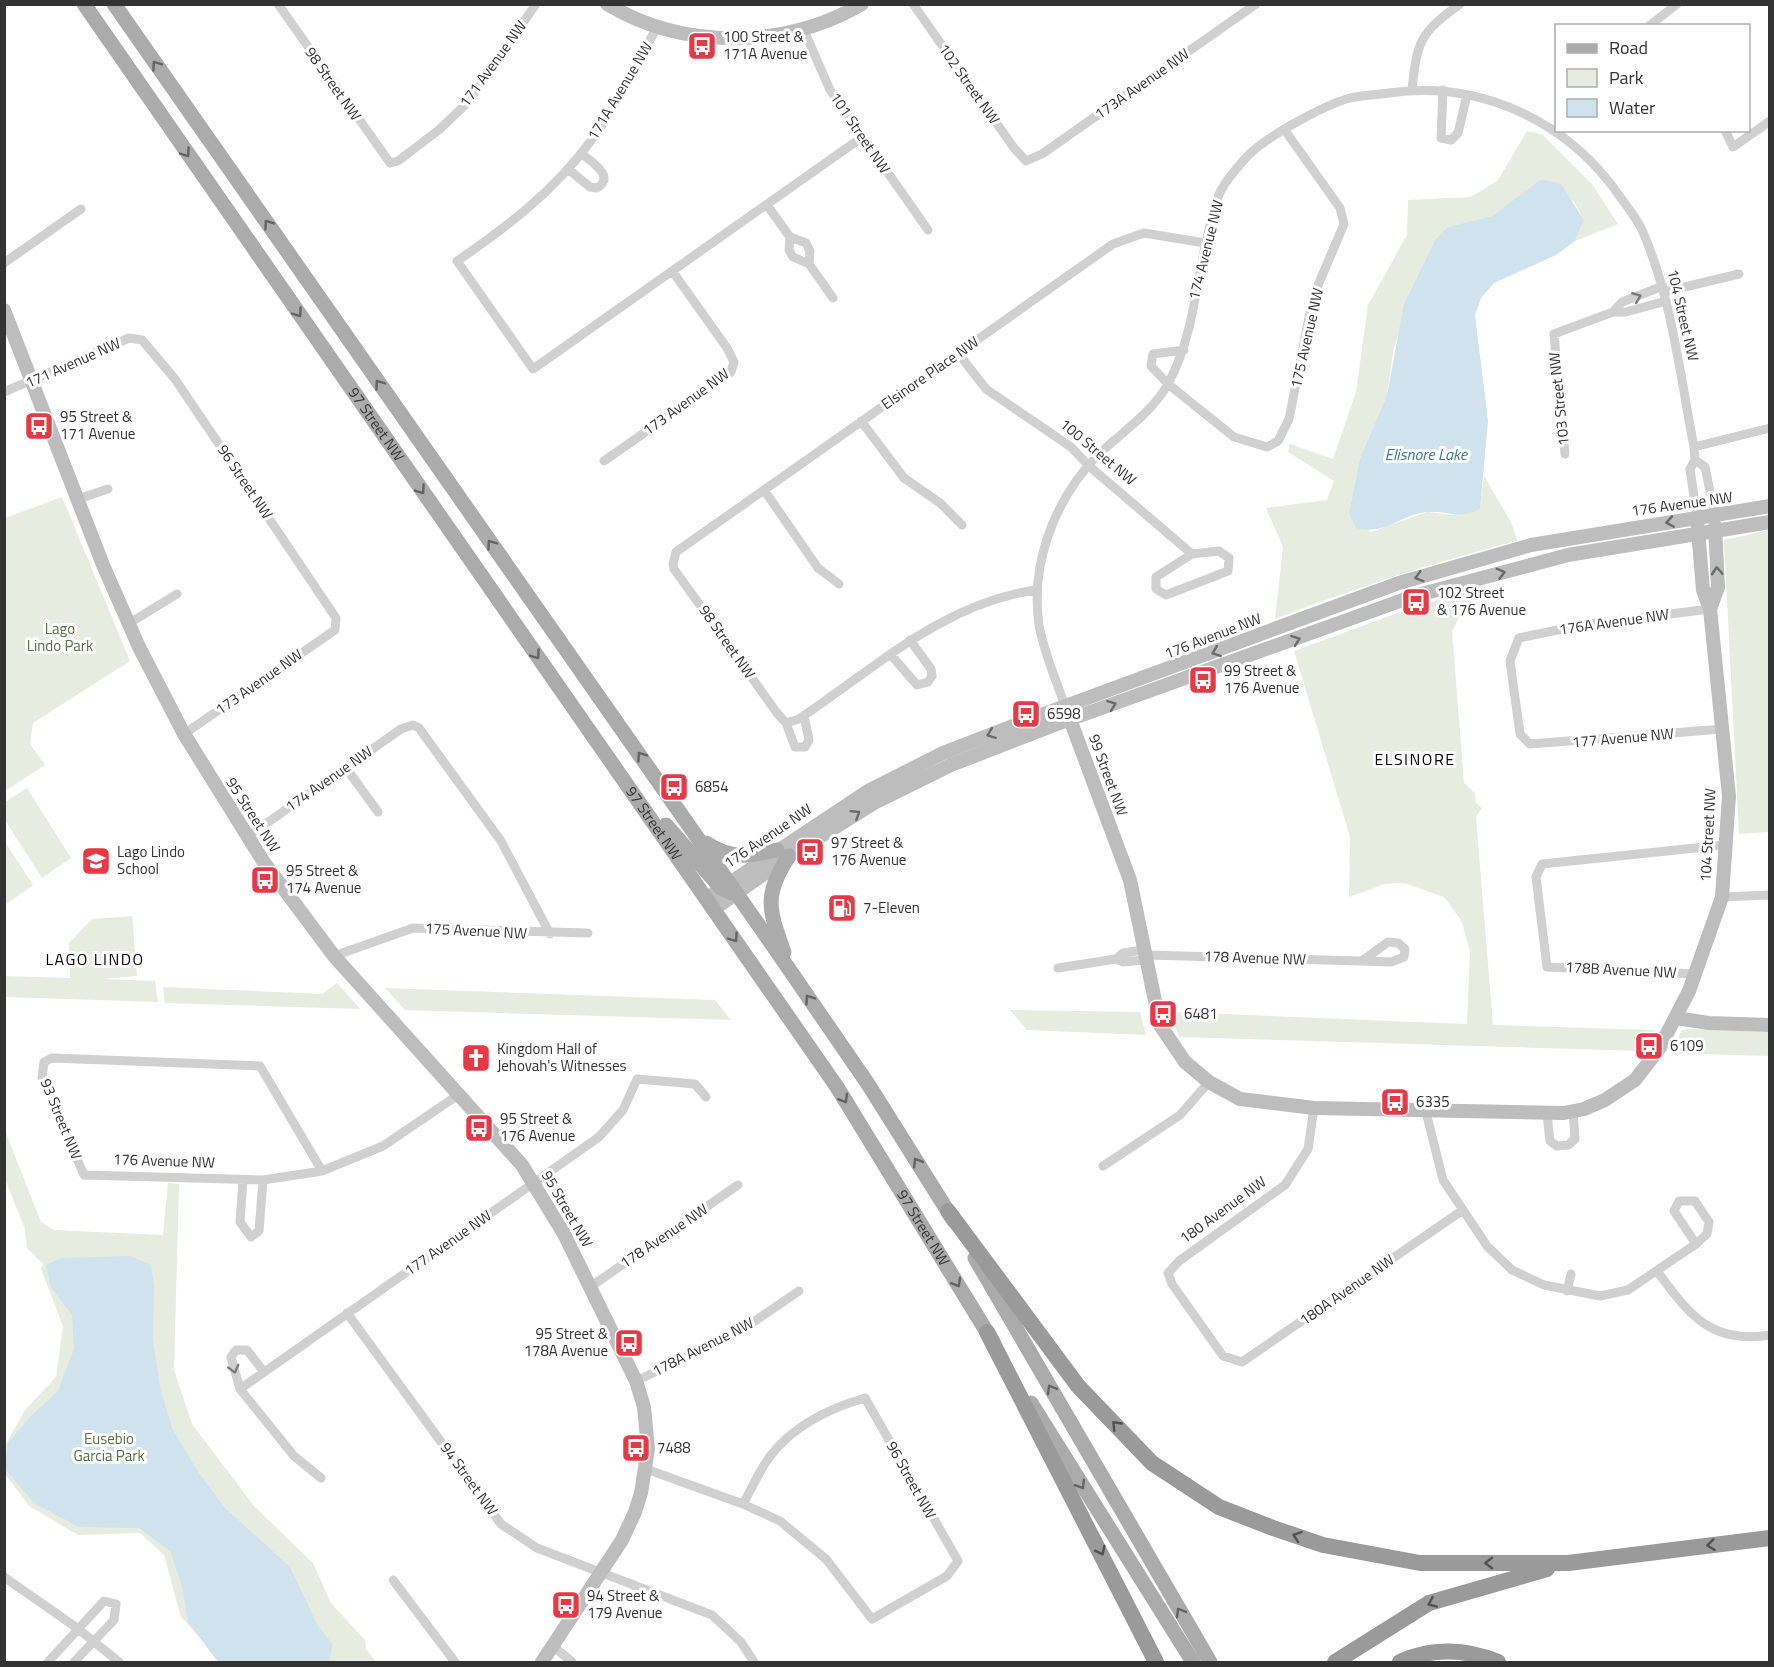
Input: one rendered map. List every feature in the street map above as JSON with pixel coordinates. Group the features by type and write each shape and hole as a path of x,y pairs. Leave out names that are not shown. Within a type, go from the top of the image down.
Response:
{"highway":[{"path":"948,1211 1077,1386 1152,1463 1219,1507 1323,1545 1420,1563 1568,1563 1770,1538"},
{"path":"987,1332 1156,1662"},
{"path":"1335,1662 1429,1603 1568,1563"},
{"path":"1400,1662 1421,1655 1454,1652 1481,1655 1498,1662"}],"main road":[{"name":"97 Street NW","path":"84,4 837,1087 1193,1662"},
{"name":"97 Street NW","path":"114,4 699,838 729,888 868,1084 948,1211 1210,1662"},
{"path":"616,769 729,888"},
{"path":"699,838 718,851 737,856 783,853 770,900 771,912 792,974"}],"street":[{"name":"98 Street NW","path":"278,4 390,164"},
{"name":"171 Avenue NW","path":"390,164 398,161 440,129 469,101 536,4"},
{"path":"607,4 657,27 711,38 755,38 803,28 862,4"},
{"name":"102 Street NW","path":"913,4 1014,148 1026,161"},
{"name":"173A Avenue NW","path":"1026,161 1042,154 1256,4"},
{"path":"1412,90 1416,50 1431,26 1460,4"},
{"path":"1652,24 1677,4"},
{"name":"171A Avenue NW","path":"657,27 615,106 568,169 527,210 458,261 533,369 673,272"},
{"name":"101 Street NW","path":"803,28 830,90 861,138 927,230"},
{"name":"174 Avenue NW","path":"1062,504 1089,466 1152,407 1168,384 1184,350 1205,243 1221,189 1246,156 1284,129 1348,99 1412,90 1443,90 1500,102 1555,131"},
{"path":"1443,90 1441,138 1451,140 1458,133 1467,95"},
{"path":"1726,132 1733,147 1770,121"},
{"name":"175 Avenue NW","path":"1168,384 1234,437 1267,447 1278,441 1289,419 1313,297 1344,224 1340,208 1284,129"},
{"name":"174 Avenue NW","path":"1557,132 1564,136"},
{"name":"104 Street NW","path":"1564,136 1604,173 1641,227 1664,293 1694,447 1695,460 1690,468 1703,590 1710,609 1728,796 1722,897 1696,974 1675,1018"},
{"path":"673,272 861,138"},
{"name":"171A Avenue NW","path":"568,169 590,187 597,188 603,183 602,171 581,153"},
{"path":"767,205 790,237 789,250 793,257 809,264 833,298"},
{"path":"4,263 81,209"},
{"name":"Elsinore Place NW","path":"673,559 683,546 1113,244 1144,233 1205,243"},
{"path":"790,237 803,240 809,246 809,264"},
{"name":"173 Avenue NW","path":"604,461 731,372 734,362 727,348 673,272"},
{"path":"1613,312 1622,302 1739,274"},
{"path":"1613,312 1626,312 1664,293"},
{"name":"95 Street NW","path":"4,310 128,624 184,734 247,837 334,956 503,1142 534,1183 560,1225 636,1381 644,1407 647,1429 646,1469 635,1512 622,1539 542,1662"},
{"name":"103 Street NW","path":"1566,454 1553,344 1554,334 1613,312"},
{"name":"171 Avenue NW","path":"4,392 32,382 129,338 142,340"},
{"name":"96 Street NW","path":"142,340 175,379 336,618 335,630"},
{"path":"1168,384 1151,366 1151,357 1160,352 1184,350"},
{"name":"100 Street NW","path":"958,353 986,389 1071,447 1089,466 1192,554"},
{"path":"861,422 904,478 940,503 962,525"},
{"path":"1694,447 1770,428"},
{"name":"104 Street NW","path":"1695,460 1704,467 1715,516 1718,587 1710,609"},
{"path":"78,499 108,489"},
{"path":"764,490 818,568 839,584"},
{"name":"99 Street NW","path":"1062,504 1045,543 1036,590 1039,628 1130,880 1148,955 1160,1025 1185,1062 1209,1082 1240,1099 1314,1108"},
{"name":"176 Avenue NW","path":"710,903 783,853 909,784 1068,713 1399,583 1531,545 1770,506"},
{"name":"176 Avenue NW","path":"1068,713 1414,596 1568,555 1770,522"},
{"path":"1220,550 1229,558 1228,571 1166,595 1156,589 1156,577 1192,554 1220,550"},
{"name":"98 Street NW","path":"673,559 675,569 786,723"},
{"path":"804,716 809,740 805,747 795,747 786,723 804,716 910,640 964,610 1006,595 1036,590"},
{"path":"128,624 177,594"},
{"name":"176A Avenue NW","path":"1524,741 1519,728 1509,661 1519,638 1582,625 1710,609"},
{"name":"173 Avenue NW","path":"184,734 335,630"},
{"path":"891,655 917,685 928,682 932,676 931,669 910,640"},
{"name":"174 Avenue NW","path":"247,837 401,729 413,725 420,728 501,841 550,934"},
{"name":"177 Avenue NW","path":"1524,741 1535,745 1723,729"},
{"path":"346,768 378,813"},
{"name":"178B Avenue NW","path":"1696,974 1547,967 1536,877 1542,864 1724,845"},
{"path":"1722,897 1770,895"},
{"name":"175 Avenue NW","path":"334,956 413,927 550,934 588,933"},
{"path":"1058,968 1116,959 1123,962 1143,960 1148,955"},
{"name":"178 Avenue NW","path":"1148,955 1362,962"},
{"path":"1314,1108 1547,1114 1573,1112 1605,1100 1635,1080 1659,1049 1675,1018 1709,1023 1770,1025"},
{"name":"93 Street NW","path":"84,1175 42,1078 44,1062 52,1058 260,1066 322,1171"},
{"name":"177 Avenue NW","path":"240,1389 599,1137 623,1110 637,1079 695,1084 706,1097"},
{"path":"1103,1166 1179,1115 1209,1082"},
{"name":"176 Avenue NW","path":"84,1175 263,1180 322,1171 383,1146 458,1095"},
{"name":"180 Avenue NW","path":"1228,1358 1223,1356 1172,1284 1168,1273 1179,1261 1285,1185 1308,1149 1314,1108"},
{"path":"1426,1112 1443,1180 1487,1246 1512,1270 1544,1285 1567,1291 1600,1296 1628,1290 1696,1244 1707,1234 1709,1222 1695,1201 1679,1202 1674,1211 1696,1244"},
{"path":"1547,1114 1550,1141 1557,1146 1568,1145 1575,1139 1573,1112"},
{"path":"243,1180 240,1222 251,1237 259,1231 263,1180"},
{"name":"178 Avenue NW","path":"590,1287 738,1185"},
{"name":"180A Avenue NW","path":"1228,1358 1242,1362 1463,1210"},
{"path":"1657,1271 1689,1314 1704,1326 1736,1335 1770,1335"},
{"path":"1567,1291 1571,1274"},
{"name":"178A Avenue NW","path":"636,1381 737,1333 799,1291"},
{"name":"94 Street NW","path":"347,1313 501,1524 537,1548 712,1615 741,1642 754,1662"},
{"path":"264,1372 247,1350 236,1350 231,1357 240,1389 294,1456 321,1478"},
{"name":"96 Street NW","path":"866,1398 958,1561 947,1576 872,1619 826,1558 780,1521 744,1504 770,1456 791,1434 840,1405 866,1398"},
{"path":"646,1469 744,1504"},
{"path":"4,1576 77,1628 119,1662"},
{"path":"393,1580 455,1662"},
{"path":"48,1662 104,1601 116,1604 114,1620 74,1662"},
{"path":"553,1646 572,1662"}],"green space":[{"path":"1527,131 1543,135 1592,184 1618,224 1575,241 1584,220 1574,202 1541,179 1492,216 1449,227 1436,239 1394,347 1387,395 1360,458 1349,513 1371,532 1427,512 1453,515 1480,508 1484,476 1512,524 1517,541 1395,576 1275,619 1283,547 1266,508 1327,500 1334,481 1288,452 1290,444 1333,459 1356,392 1368,305 1407,235 1408,200 1471,197 1498,180"},
{"name":"Lago Lindo Park","path":"62,497 130,661 33,723 30,744 45,765 5,791 5,518"},
{"path":"1769,530 1769,832 1739,834 1724,540"},
{"path":"1475,589 1452,631 1464,783 1475,793 1476,803 1482,808 1476,817 1493,1025 1654,1030 1641,1051 1179,1037 1170,1012 1467,1024 1470,951 1461,920 1444,897 1398,883 1385,884 1349,897 1350,837 1294,651 1411,608"},
{"path":"27,788 71,858 42,878 5,820 5,802"},
{"path":"5,842 33,885 5,905 4,904"},
{"path":"132,916 137,976 103,979 155,981 158,1002 5,997 5,976 70,978 69,943 92,919"},
{"path":"337,983 360,1009 165,1003 163,987 322,994"},
{"path":"385,988 715,1000 731,1020 405,1010"},
{"path":"1010,1010 1140,1012 1146,1035 1027,1030"},
{"path":"1682,1030 1769,1032 1769,1056 1671,1053"},
{"name":"Eusebio Garcia Park","path":"4,1128 41,1222 54,1230 163,1235 168,1183 179,1184 174,1370 192,1424 254,1506 313,1563 331,1603 365,1640 366,1649 376,1662 223,1662 181,1617 164,1555 140,1533 78,1535 29,1506 5,1474 5,1446 25,1410 56,1377 63,1326 41,1269 43,1264 27,1248 25,1229 5,1179"}],"water":[{"name":"Elisnore Lake","path":"1541,179 1561,184 1584,220 1575,241 1556,255 1494,283 1481,298 1475,315 1488,421 1480,509 1460,515 1437,512 1419,513 1386,527 1367,530 1356,528 1349,513 1360,458 1387,395 1404,304 1436,239 1448,227 1492,216"},
{"name":"Eusebio Garcia Park","path":"130,1256 151,1265 154,1286 153,1340 160,1387 172,1428 198,1472 225,1508 290,1567 317,1624 333,1645 329,1662 218,1662 188,1622 182,1586 170,1551 139,1528 79,1527 34,1503 5,1469 8,1443 30,1417 58,1391 74,1349 72,1315 51,1287 46,1265 62,1258"}],"place":[{"name":"100 Street & 171A Avenue","path":"702,46"},
{"name":"95 Street & 171 Avenue","path":"39,426"},
{"name":"102 Street & 176 Avenue","path":"1416,602"},
{"name":"99 Street & 176 Avenue","path":"1203,680"},
{"name":"6598","path":"1026,714"},
{"name":"6854","path":"674,787"},
{"name":"97 Street & 176 Avenue","path":"810,852"},
{"name":"Lago Lindo School","path":"96,861"},
{"name":"95 Street & 174 Avenue","path":"265,880"},
{"name":"7-Eleven","path":"842,908"},
{"name":"6481","path":"1163,1014"},
{"name":"6109","path":"1649,1046"},
{"name":"Kingdom Hall of Jehovah's Witnesses","path":"476,1058"},
{"name":"6335","path":"1395,1102"},
{"name":"95 Street & 176 Avenue","path":"479,1128"},
{"name":"95 Street & 178A Avenue","path":"629,1343"},
{"name":"7488","path":"636,1448"},
{"name":"94 Street & 179 Avenue","path":"566,1605"}],"district":[{"name":"ELSINORE","path":"1415,759"},
{"name":"LAGO LINDO","path":"95,959"}]}
